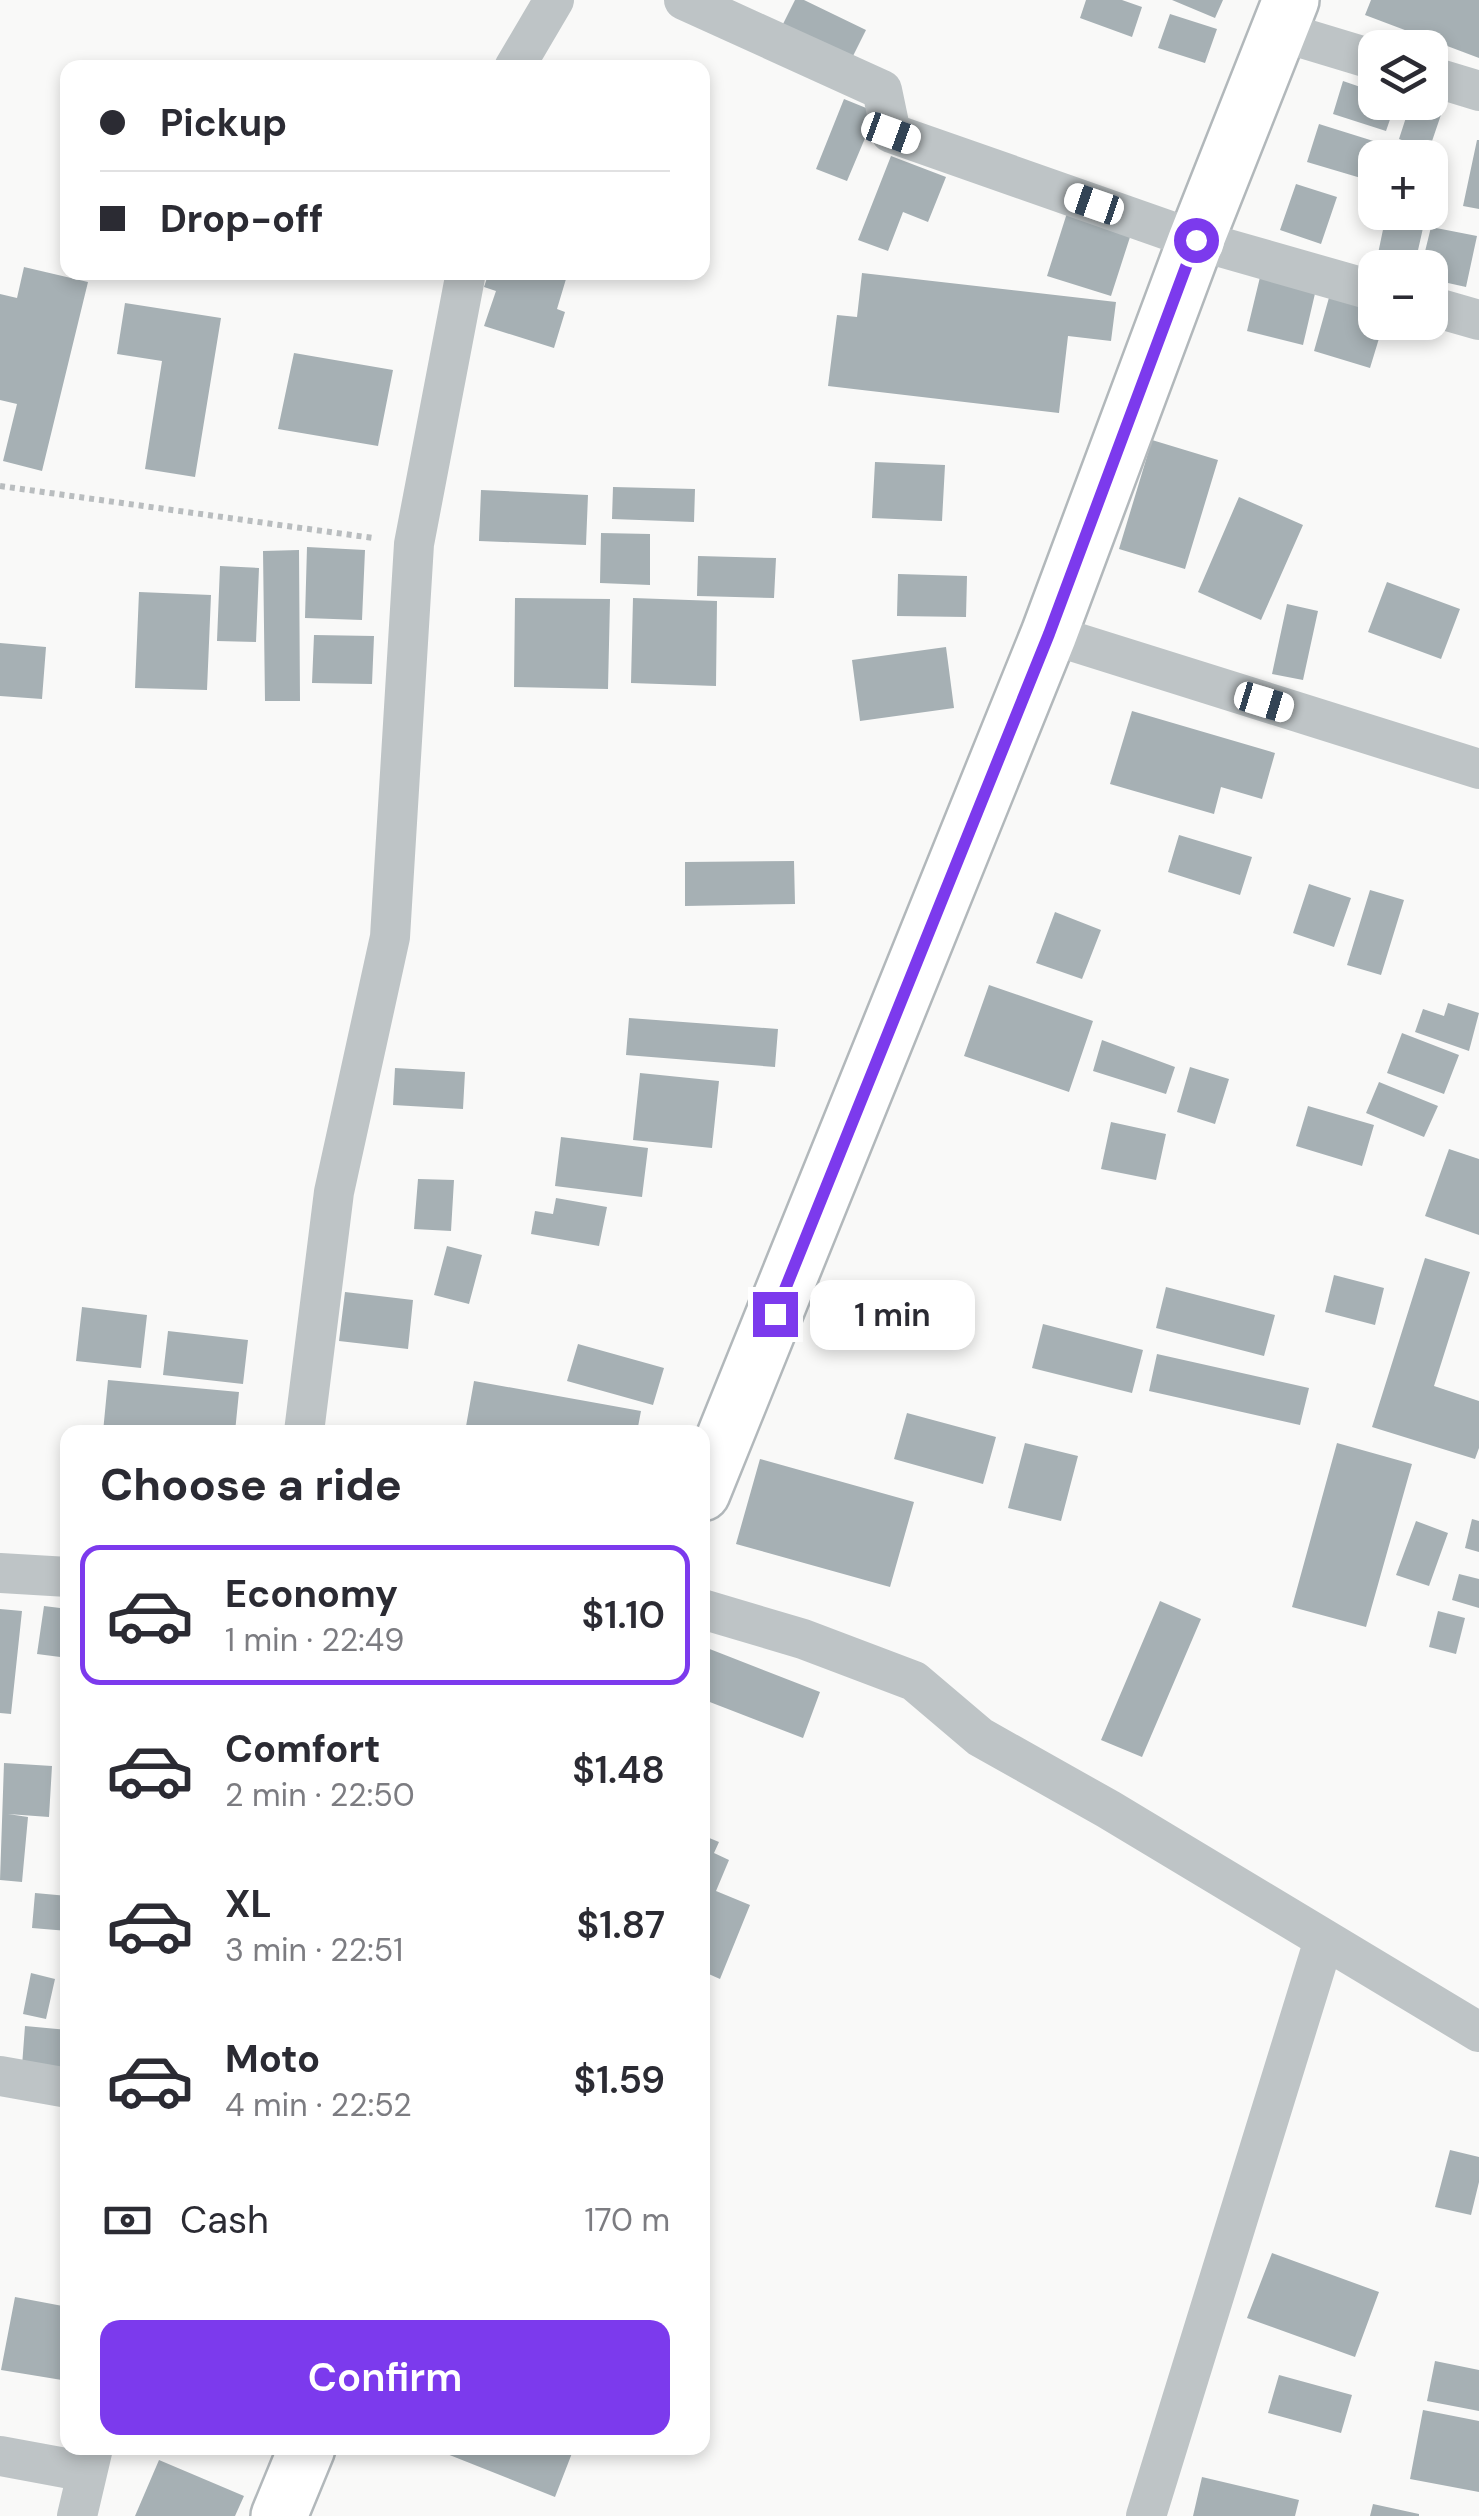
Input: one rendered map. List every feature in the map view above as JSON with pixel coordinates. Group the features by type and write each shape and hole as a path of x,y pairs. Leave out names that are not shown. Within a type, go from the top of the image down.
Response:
{"main road":[{"path":"710,1473 1049,634 1196,240 1285,16"},
{"path":"279,2516 304,2455"}],"street":[{"path":"519,60 554,0"},
{"path":"684,0 882,90 891,133 1196,240 1358,286"},
{"path":"1285,16 1358,52"},
{"path":"1448,82 1479,91"},
{"path":"305,1425 334,1192 390,937 414,544 464,280"},
{"path":"1448,311 1479,320"},
{"path":"1049,634 1479,769"},
{"path":"0,1573 60,1577"},
{"path":"710,1611 803,1638 914,1681 980,1737 1479,2032"},
{"path":"1146,2516 1324,1940"},
{"path":"0,2076 60,2087"},
{"path":"0,2456 90,2460 78,2516"}],"path":[{"path":"0,486 414,544"}],"building":[{"path":"795,0 804,0 866,30 849,64 780,30"},
{"path":"1086,0 1122,0 1142,7 1132,37 1080,18"},
{"path":"1172,0 1223,0 1215,18"},
{"path":"1371,0 1479,0 1479,58 1448,46 1448,30 1405,30 1365,15"},
{"path":"1170,14 1217,29 1205,63 1158,48"},
{"path":"1343,81 1358,86 1358,120 1390,120 1386,131 1333,114"},
{"path":"844,99 876,112 847,181 816,169"},
{"path":"1405,120 1439,120 1432,140 1399,139"},
{"path":"1319,124 1370,140 1358,140 1358,177 1307,162"},
{"path":"1479,140 1479,209 1463,206"},
{"path":"891,156 946,177 928,222 903,212 888,251 858,240"},
{"path":"1296,184 1337,197 1321,244 1280,230"},
{"path":"1067,213 1131,234 1111,296 1047,276"},
{"path":"1383,230 1423,230 1418,250 1379,250"},
{"path":"1430,230 1477,236 1466,287 1448,283 1448,250 1425,250"},
{"path":"24,267 60,275 60,280 88,282 42,471 3,461 17,404 0,400 0,294 17,298"},
{"path":"862,273 1116,302 1111,341 1068,336 1059,413 828,386 837,315 857,317"},
{"path":"1261,273 1317,285 1303,345 1247,331"},
{"path":"486,280 566,280 557,309 565,312 554,348 484,326 496,291 484,287"},
{"path":"1330,294 1358,303 1358,340 1379,340 1370,368 1314,351"},
{"path":"125,303 221,318 195,477 145,469 162,361 117,354"},
{"path":"294,353 393,370 378,446 278,429"},
{"path":"1152,440 1218,460 1185,569 1119,549"},
{"path":"875,462 945,465 942,521 872,518"},
{"path":"613,487 695,489 694,522 612,519"},
{"path":"481,490 588,495 586,545 479,541"},
{"path":"1239,497 1303,525 1261,620 1198,592"},
{"path":"601,533 650,534 650,585 600,583"},
{"path":"307,547 365,550 362,620 305,618"},
{"path":"299,550 300,701 265,701 263,551"},
{"path":"698,556 776,558 774,598 697,596"},
{"path":"220,566 259,568 256,642 217,641"},
{"path":"898,574 967,576 966,617 897,616"},
{"path":"1387,582 1460,609 1441,659 1368,632"},
{"path":"139,592 211,595 207,690 135,688"},
{"path":"515,598 610,599 608,689 514,687"},
{"path":"633,598 717,601 716,686 631,683"},
{"path":"1287,604 1318,611 1303,680 1272,674"},
{"path":"314,635 374,636 372,684 312,683"},
{"path":"0,643 46,647 42,699 0,696"},
{"path":"946,647 954,708 860,721 852,660"},
{"path":"1132,711 1275,753 1262,799 1221,787 1214,814 1110,784"},
{"path":"1179,835 1252,857 1240,895 1168,872"},
{"path":"794,861 795,904 685,906 685,862"},
{"path":"1309,884 1351,898 1334,947 1293,933"},
{"path":"1370,890 1404,900 1381,975 1347,965"},
{"path":"1055,912 1101,930 1082,979 1036,963"},
{"path":"989,985 1093,1021 1069,1092 964,1056"},
{"path":"1448,1003 1479,1013 1469,1051 1415,1032 1423,1009 1444,1016"},
{"path":"629,1018 778,1029 775,1067 626,1055"},
{"path":"1402,1033 1459,1055 1444,1094 1387,1073"},
{"path":"1102,1040 1175,1067 1166,1094 1093,1071"},
{"path":"1190,1067 1229,1079 1215,1124 1177,1112"},
{"path":"395,1068 465,1072 463,1109 393,1105"},
{"path":"640,1073 719,1081 712,1148 633,1140"},
{"path":"1379,1082 1438,1106 1424,1137 1366,1113"},
{"path":"1308,1106 1374,1125 1362,1166 1296,1146"},
{"path":"1111,1122 1166,1134 1156,1180 1101,1169"},
{"path":"561,1137 648,1148 642,1197 555,1186"},
{"path":"1449,1149 1479,1159 1479,1235 1425,1216"},
{"path":"418,1179 454,1180 451,1231 414,1229"},
{"path":"556,1198 607,1207 599,1246 531,1234 535,1211 553,1214"},
{"path":"447,1246 482,1255 469,1304 434,1295"},
{"path":"1425,1258 1470,1272 1434,1386 1479,1401 1479,1448 1475,1459 1372,1427"},
{"path":"1334,1275 1384,1288 1375,1325 1325,1312"},
{"path":"1166,1287 1275,1315 1264,1356 1156,1328"},
{"path":"345,1292 413,1300 408,1349 339,1341"},
{"path":"82,1307 147,1315 141,1368 76,1361"},
{"path":"1043,1324 1143,1350 1132,1393 1032,1368"},
{"path":"168,1331 248,1340 243,1384 163,1375"},
{"path":"578,1344 664,1368 653,1405 567,1381"},
{"path":"1157,1354 1309,1388 1300,1425 1149,1391"},
{"path":"108,1380 239,1392 236,1425 104,1425"},
{"path":"474,1381 641,1411 638,1425 466,1425"},
{"path":"907,1413 996,1437 983,1484 894,1459"},
{"path":"1025,1443 1078,1456 1061,1521 1008,1508"},
{"path":"1337,1443 1412,1464 1366,1627 1292,1607"},
{"path":"760,1459 914,1502 890,1587 736,1544"},
{"path":"1472,1519 1479,1521 1479,1552 1465,1548"},
{"path":"1416,1521 1448,1533 1429,1586 1396,1575"},
{"path":"1459,1574 1479,1579 1479,1608 1452,1600"},
{"path":"1160,1601 1201,1619 1142,1757 1101,1740"},
{"path":"44,1606 60,1608 60,1657 37,1654"},
{"path":"0,1609 22,1611 11,1714 0,1713"},
{"path":"1438,1611 1465,1618 1456,1654 1429,1647"},
{"path":"710,1649 820,1692 803,1738 710,1702"},
{"path":"4,1763 52,1766 49,1817 8,1814 28,1817 22,1882 0,1880"},
{"path":"710,1838 719,1842 714,1853 729,1860 716,1891 750,1905 720,1979 710,1975"},
{"path":"35,1893 60,1895 60,1930 32,1928"},
{"path":"31,1973 55,1979 46,2019 23,2014"},
{"path":"25,2026 60,2029 60,2069 22,2066"},
{"path":"1450,2150 1479,2157 1479,2182 1471,2215 1435,2207"},
{"path":"1272,2253 1379,2292 1355,2357 1247,2318"},
{"path":"15,2297 60,2305 60,2380 1,2370"},
{"path":"1435,2361 1479,2370 1479,2411 1427,2401"},
{"path":"1279,2375 1352,2395 1341,2433 1268,2413"},
{"path":"1423,2410 1479,2421 1479,2492 1410,2479"},
{"path":"450,2455 571,2455 555,2497"},
{"path":"159,2460 244,2496 235,2516 135,2516"},
{"path":"1202,2477 1299,2500 1295,2516 1193,2516"},
{"path":"1373,2504 1419,2514 1419,2516 1370,2516"}],"route":[{"path":"775,1314 1049,634 1196,240"}]}
